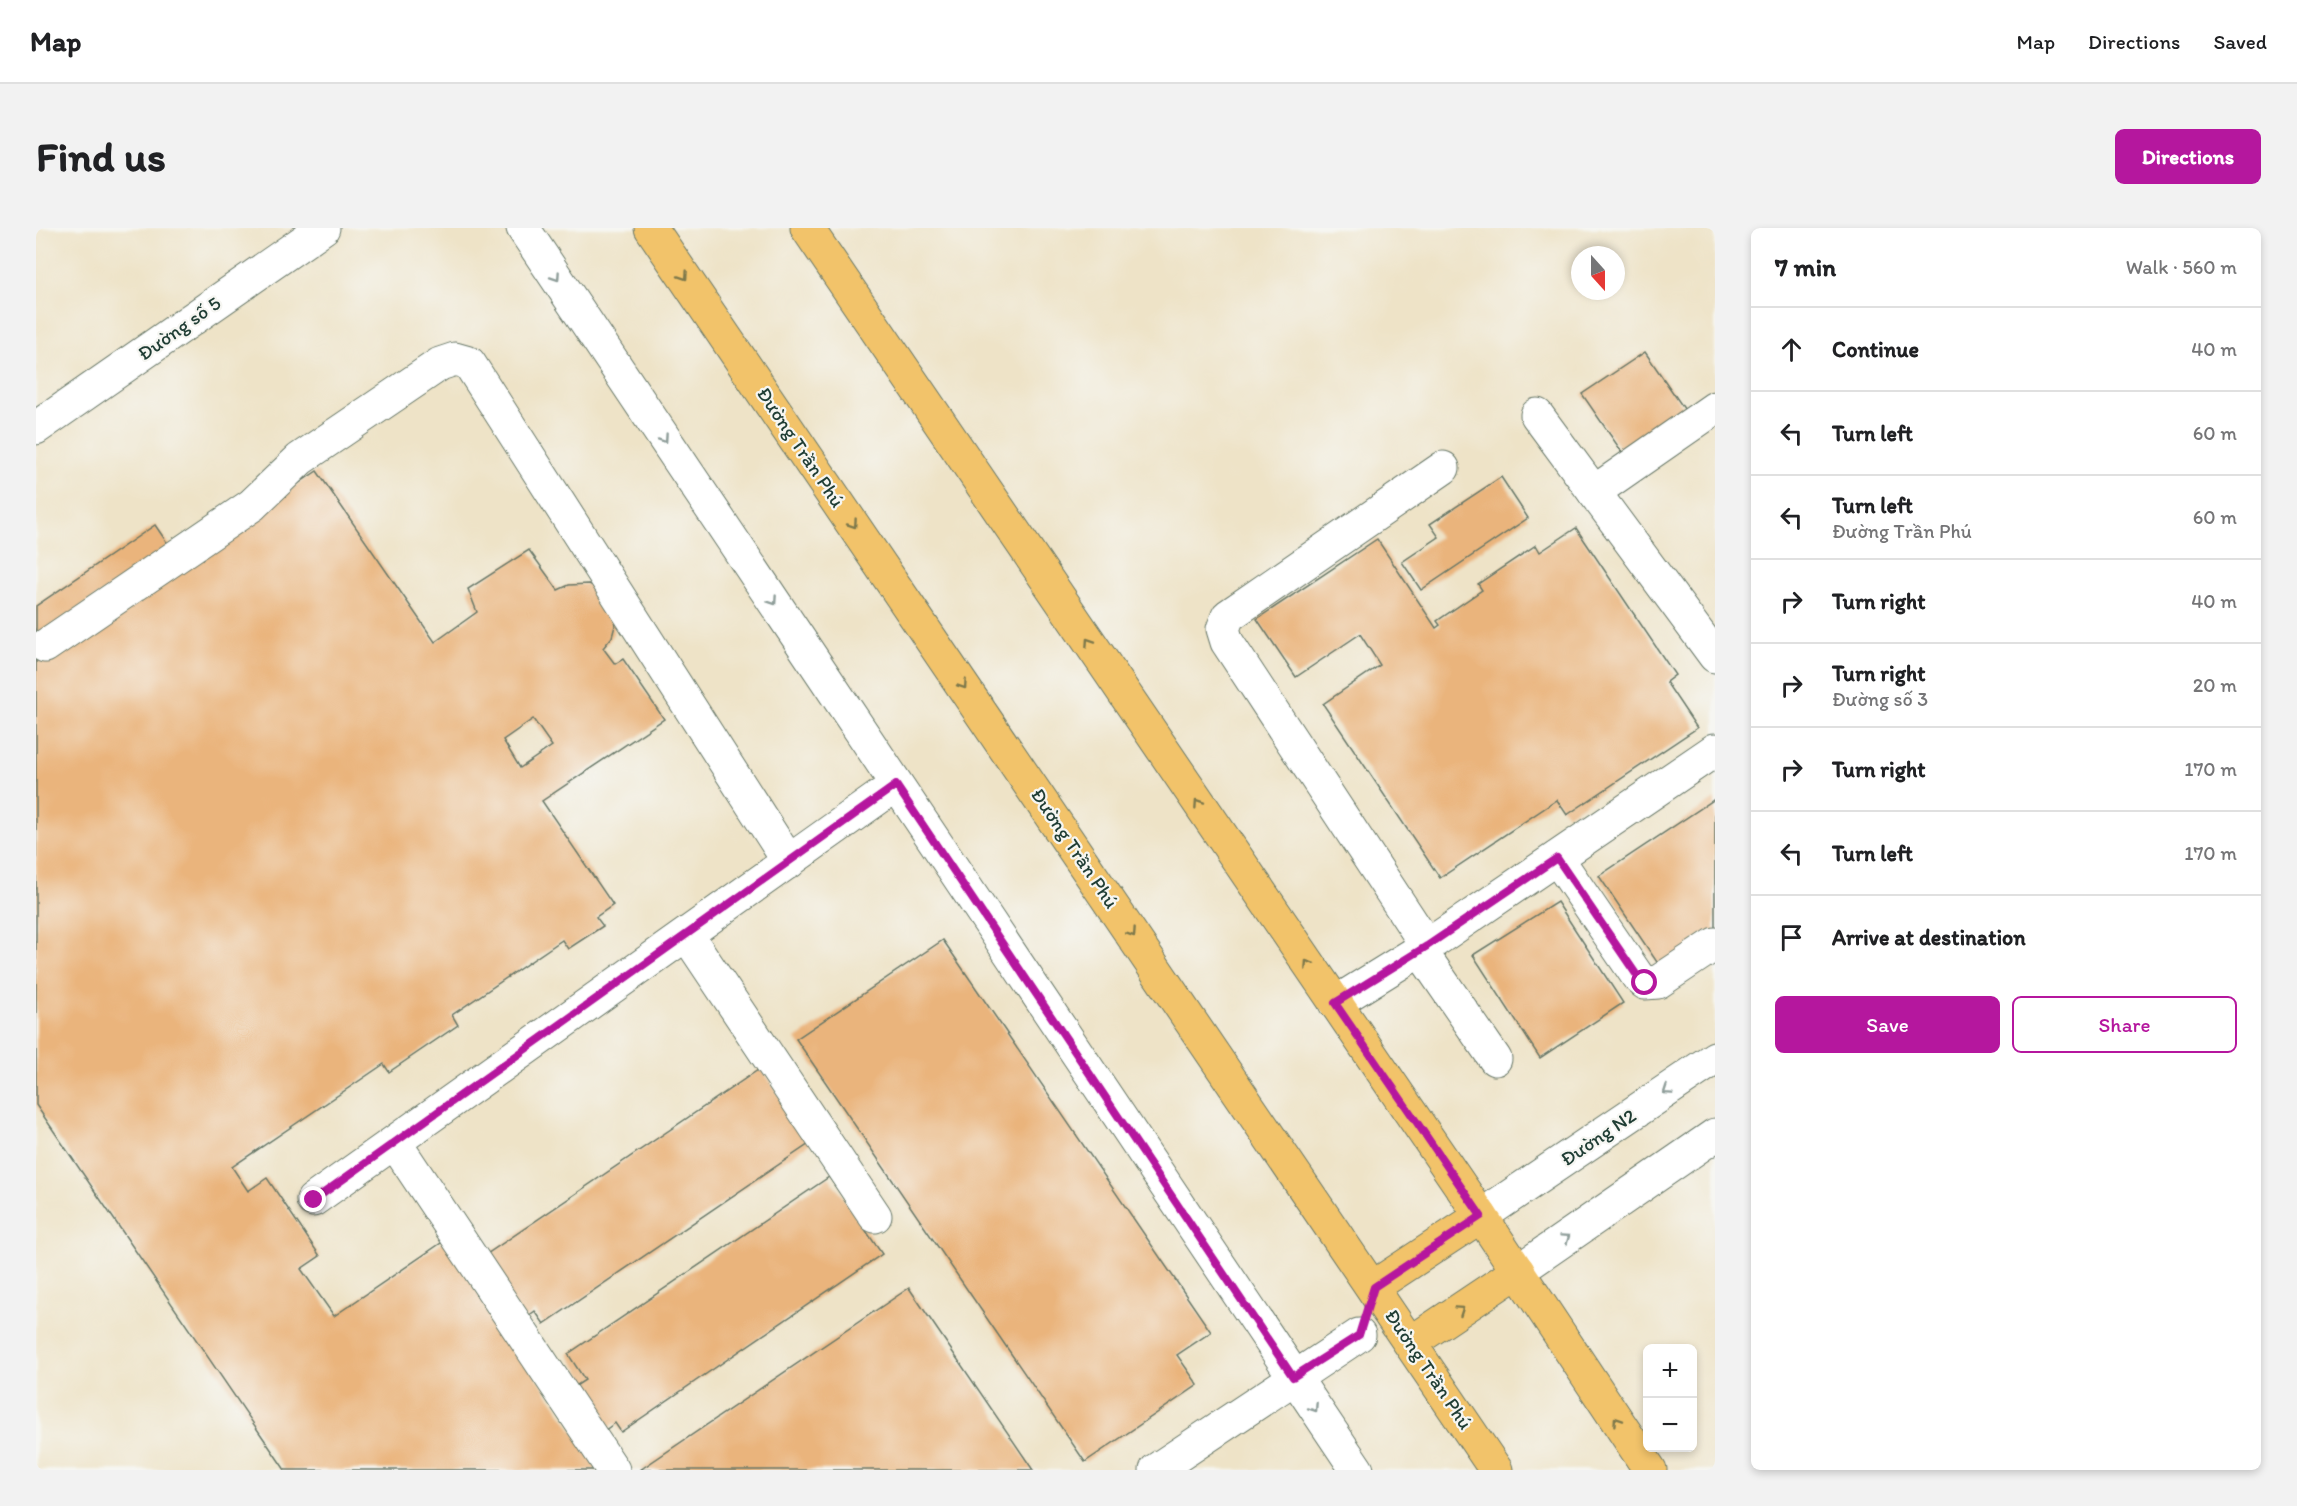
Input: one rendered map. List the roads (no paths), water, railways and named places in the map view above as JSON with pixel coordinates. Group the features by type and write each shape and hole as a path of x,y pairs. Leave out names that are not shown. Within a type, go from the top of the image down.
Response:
{"main road":[{"name":"Đường Trần Phú","path":"651,228 1412,1342 1496,1470"},
{"path":"807,228 1481,1216 1650,1470"},
{"path":"1374,1287 1481,1216"},
{"path":"1412,1342 1518,1271"}],"street":[{"name":"Đường số 5","path":"36,428 323,228"},
{"path":"523,228 1357,1470"},
{"path":"45,646 252,505 300,459 440,364 455,358 469,363 789,862"},
{"path":"1594,492 1715,408"},
{"path":"1537,415 1715,656"},
{"path":"1443,468 1228,616 1223,629 1227,642 1494,1059"},
{"path":"1335,1003 1424,948 1713,756"},
{"path":"314,1200 896,785"},
{"path":"1557,858 1638,977 1645,983 1658,982 1715,944"},
{"path":"687,934 875,1216"},
{"name":"Đường N2","path":"1481,1216 1715,1058"},
{"path":"1518,1271 1715,1135"},
{"path":"394,1143 613,1470"},
{"path":"1359,1335 1374,1287"},
{"path":"1156,1470 1359,1335 1412,1342"}]}
